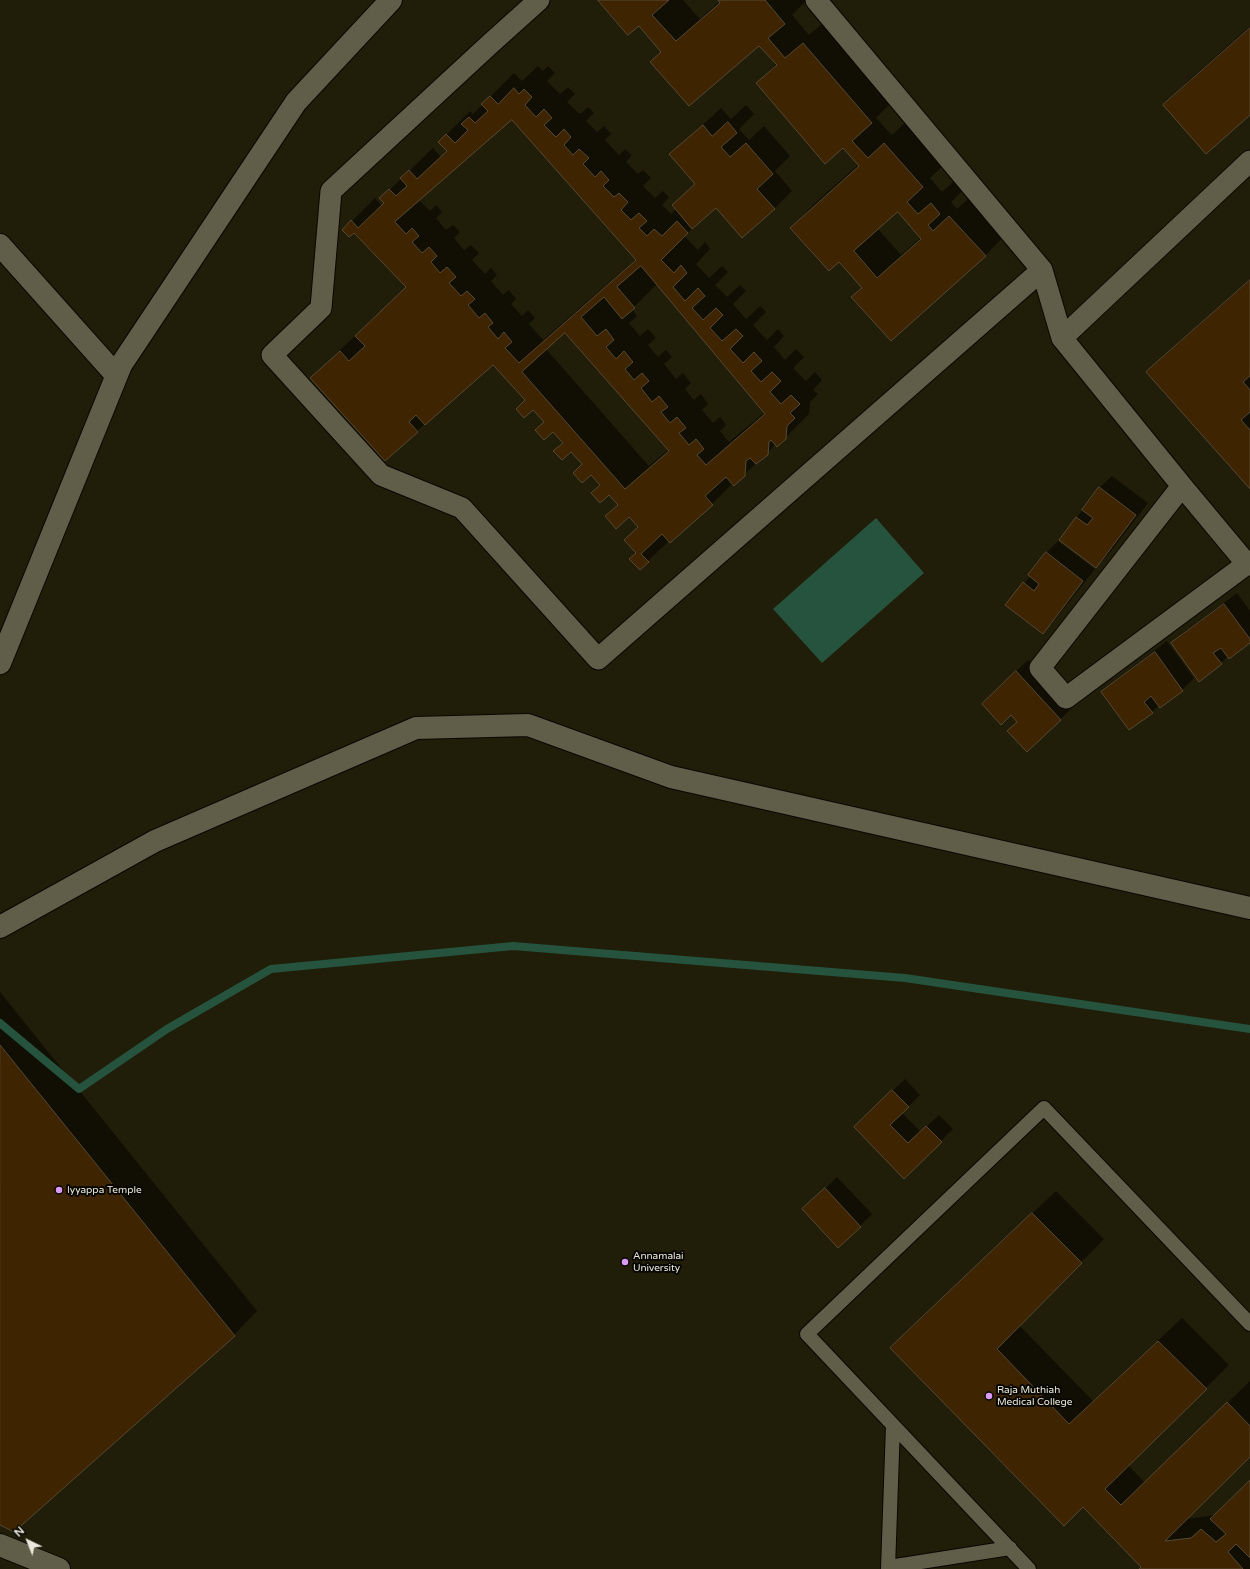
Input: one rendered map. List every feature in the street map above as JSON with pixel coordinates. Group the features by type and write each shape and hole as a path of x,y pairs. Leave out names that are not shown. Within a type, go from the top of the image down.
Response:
{"street":[{"path":"0,663 121,365 296,102 391,0"},
{"path":"539,0 332,192 321,308 272,355 381,474 462,508 598,659 1042,270"},
{"path":"816,0 1042,270 1062,338 1182,486 1248,564 1066,698 1040,668 1182,486"},
{"path":"1062,338 1250,161"},
{"path":"0,246 116,375"},
{"path":"0,926 155,841 416,728 528,725 671,777 1250,908"},
{"path":"0,1545 59,1569"}],"lane":[{"path":"1030,1569 807,1334 1044,1108 1250,1324"},
{"path":"893,1425 888,1568 1010,1548"}],"shaded area":[{"path":"876,518 924,573 822,663 773,609"}],"building":[{"path":"598,0 669,0 652,15 676,41 720,3 718,0 765,0 785,24 768,38 785,58 803,43 872,123 852,141 868,158 884,143 923,187 907,202 918,214 931,203 940,214 928,225 933,231 949,216 986,256 891,341 851,297 862,288 839,262 829,271 790,228 859,166 843,148 825,164 756,83 777,65 759,46 689,106 650,62 661,52 639,26 628,35","holes":["898,212 921,239 877,278 854,251"]},
{"path":"1250,28 1250,115 1206,154 1163,105"},
{"path":"514,88 519,94 524,89 532,97 525,105 536,117 544,109 552,118 544,125 556,137 564,129 571,137 564,145 573,155 579,149 589,158 583,164 595,177 601,171 609,180 603,186 614,197 619,193 628,202 621,210 631,220 639,213 647,221 639,228 647,236 654,229 662,236 677,221 688,233 661,260 674,273 681,265 687,273 673,287 685,301 698,288 705,296 692,308 703,320 716,308 723,315 710,328 722,341 736,329 743,336 730,349 743,363 754,352 762,361 751,371 761,382 772,372 781,381 770,392 781,404 791,395 800,404 790,413 795,418 787,426 786,439 777,447 771,440 769,442 768,455 756,464 750,458 746,461 745,476 734,486 726,477 705,496 713,505 670,543 662,534 641,554 649,562 640,570 629,559 636,553 624,540 638,527 629,517 616,529 605,516 618,505 609,495 600,503 591,493 600,485 591,475 582,483 573,473 582,464 571,452 562,460 553,451 563,443 553,432 544,440 535,430 544,422 533,410 524,418 516,409 525,400 493,365 425,425 416,415 409,422 418,432 385,461 310,378 340,351 349,361 365,346 355,336 406,287 354,233 349,237 342,230 351,220 358,228 384,203 379,198 389,189 396,196 407,186 400,178 409,170 417,179 447,151 438,142 446,134 455,143 468,130 461,124 469,117 475,123 488,111 481,104 490,96 498,104","holes":["512,120 636,260 519,363 505,348 512,342 504,332 498,339 488,327 493,323 485,313 479,318 468,305 475,299 467,291 461,296 449,283 456,277 447,267 440,273 431,262 437,256 429,247 422,253 412,242 419,236 412,228 406,234 395,222","641,266 765,414 706,465 697,455 704,449 696,439 689,445 679,433 686,428 677,417 670,423 661,412 668,407 659,396 652,402 641,388 649,381 642,373 634,380 625,369 633,362 624,351 616,359 606,347 614,340 606,329 597,336 581,317 604,297 622,319 635,308 617,287","565,333 669,451 625,489 522,372"]},
{"path":"728,122 737,133 721,147 730,157 746,143 773,174 757,189 775,209 742,238 716,208 692,229 672,205 695,184 669,154 703,125 712,136"},
{"path":"1250,280 1250,376 1243,382 1250,390 1250,412 1241,420 1250,430 1250,489 1146,372"},
{"path":"1099,487 1136,515 1096,568 1059,540 1076,517 1087,525 1093,518 1082,510"},
{"path":"1046,552 1083,581 1043,634 1005,605 1023,582 1034,591 1039,584 1028,575"},
{"path":"1224,604 1250,639 1250,643 1229,659 1221,648 1213,653 1222,664 1199,682 1171,643"},
{"path":"1155,652 1183,691 1160,708 1151,696 1144,702 1153,713 1129,730 1101,692"},
{"path":"1016,671 1061,720 1027,752 1007,731 1017,722 1011,715 1001,725 982,704"},
{"name":"Iyyappa Temple","path":"0,1045 235,1336 14,1532 0,1525"},
{"path":"892,1090 909,1107 890,1125 908,1143 926,1126 942,1142 904,1179 854,1127"},
{"path":"825,1188 861,1227 838,1248 802,1209"},
{"name":"Raja Muthiah Medical College","path":"1032,1213 1082,1263 997,1349 1069,1424 1158,1341 1207,1389 1105,1489 1121,1505 1227,1402 1250,1426 1250,1457 1165,1541 1191,1538 1201,1529 1216,1542 1226,1534 1210,1519 1250,1480 1250,1558 1236,1544 1228,1552 1243,1569 1139,1569 1141,1567 1083,1507 1064,1526 890,1348"}],"waterway":[{"path":"0,1023 79,1089 167,1029 271,969 513,946 905,978 1250,1029"}],"place":[{"name":"Iyyappa Temple","path":"59,1190"},
{"name":"Annamalai University","path":"625,1262"},
{"name":"Raja Muthiah Medical College","path":"989,1396"}]}
